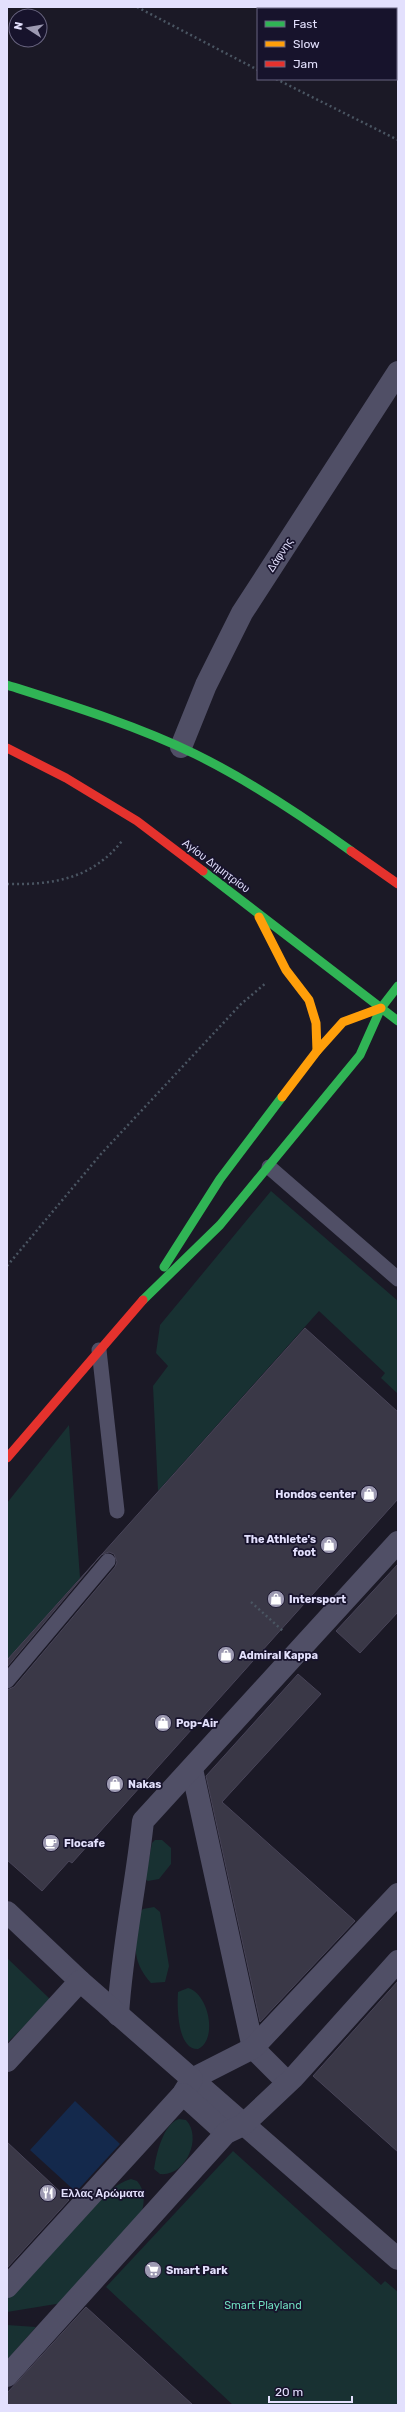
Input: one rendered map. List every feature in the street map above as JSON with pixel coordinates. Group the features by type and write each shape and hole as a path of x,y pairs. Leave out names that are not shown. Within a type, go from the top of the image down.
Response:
{"street":[{"name":"Δάφνης","path":"181,747 206,685 242,613 398,372"},
{"path":"7,686 125,723 181,747 264,792 398,884"},
{"name":"Αγίου Δημητρίου","path":"7,748 72,782 138,821 398,1021"},
{"path":"257,912 286,970 302,989 313,1012 318,1036 317,1051"},
{"path":"7,1458 149,1293 220,1225 269,1167 360,1055 381,1008 398,986"},
{"path":"149,1293 220,1179 317,1051 343,1022 381,1008"},
{"path":"118,2014 121,1969 137,1873 142,1821 192,1769 398,1542"},
{"path":"192,1769 254,2048 287,2082"},
{"path":"7,2287 188,2086 254,2048 398,1894"},
{"path":"7,1912 80,1981 118,2014 188,2086 234,2129 398,2259"},
{"path":"7,2376 234,2129 287,2082 398,1961"},
{"path":"7,2061 80,1981"}],"lane":[{"path":"269,1167 398,1279"},
{"path":"99,1350 117,1511"},
{"path":"7,1681 108,1561"}],"path":[{"path":"137,7 257,69"},
{"path":"278,80 398,140"},
{"path":"7,884 58,882 92,869 114,851 138,821"},
{"path":"7,1266 101,1154 211,1035 241,1004 270,979 286,970"},
{"path":"250,1602 282,1629"}],"green space":[{"path":"271,1191 398,1301 398,1394 381,1378 385,1373 319,1311 158,1491 153,1386 168,1366 156,1353 160,1325"},
{"path":"69,1425 80,1578 7,1660 7,1503"},
{"path":"155,1840 162,1840 171,1848 171,1864 159,1879 148,1881 145,1879 152,1843"},
{"path":"154,1907 160,1912 169,1966 165,1982 151,1983 139,1966 136,1941 140,1912 143,1909"},
{"path":"7,1958 51,2000 7,2043"},
{"path":"188,1988 195,1992 201,1999 206,2008 208,2017 208,2037 204,2044 198,2049 191,2047 186,2042 182,2035 178,2016 178,1992"},
{"path":"179,2119 186,2120 191,2128 193,2136 189,2155 184,2163 177,2169 169,2173 160,2174 154,2169 156,2156 161,2141 173,2122"},
{"name":"Smart Playland","path":"233,2151 381,2285 385,2281 398,2292 398,2405 233,2405 106,2287"},
{"path":"131,2179 137,2181 143,2194 144,2199 140,2219 62,2303 7,2312 7,2296 48,2249 101,2197 117,2186"},
{"path":"7,2325 36,2327 7,2360"}],"water":[{"path":"75,2101 120,2144 76,2192 30,2150"}],"building":[{"path":"305,1328 398,1412 398,1499 72,1863 69,1861 42,1891 7,1860 7,1690 14,1687 115,1567 117,1562 114,1554 109,1552 101,1555"},
{"path":"97,1559 7,1667 7,1660"},
{"path":"398,1564 398,1612 360,1653 336,1631"},
{"path":"298,1674 321,1694 222,1802 355,1921 260,2022 206,1776"},
{"path":"398,1981 398,2152 313,2076"},
{"path":"7,2142 69,2200 7,2268"},
{"path":"86,2307 193,2405 7,2405 7,2393"}],"traffic: fast":[{"path":"7,685 126,725 195,754 236,775 275,799 351,851"},
{"path":"203,871 398,1021"},
{"path":"143,1300 220,1225 360,1055 381,1008 398,986"},
{"path":"164,1267 220,1179 282,1097"}],"traffic: slow":[{"path":"259,917 286,970 309,1000 316,1023 317,1051"},
{"path":"282,1097 317,1051 343,1022 381,1008"}],"traffic: jam":[{"path":"7,748 66,778 137,821 203,871"},
{"path":"351,851 398,884"},
{"path":"7,1458 143,1300"}],"place":[{"name":"Hondos center","path":"369,1494"},
{"name":"The Athlete's foot","path":"329,1545"},
{"name":"Intersport","path":"276,1599"},
{"name":"Admiral Kappa","path":"226,1655"},
{"name":"Pop-Air","path":"163,1723"},
{"name":"Nakas","path":"115,1784"},
{"name":"Flocafe","path":"51,1843"},
{"name":"Ελλας Αρώματα","path":"48,2193"},
{"name":"Smart Park","path":"153,2270"}]}
